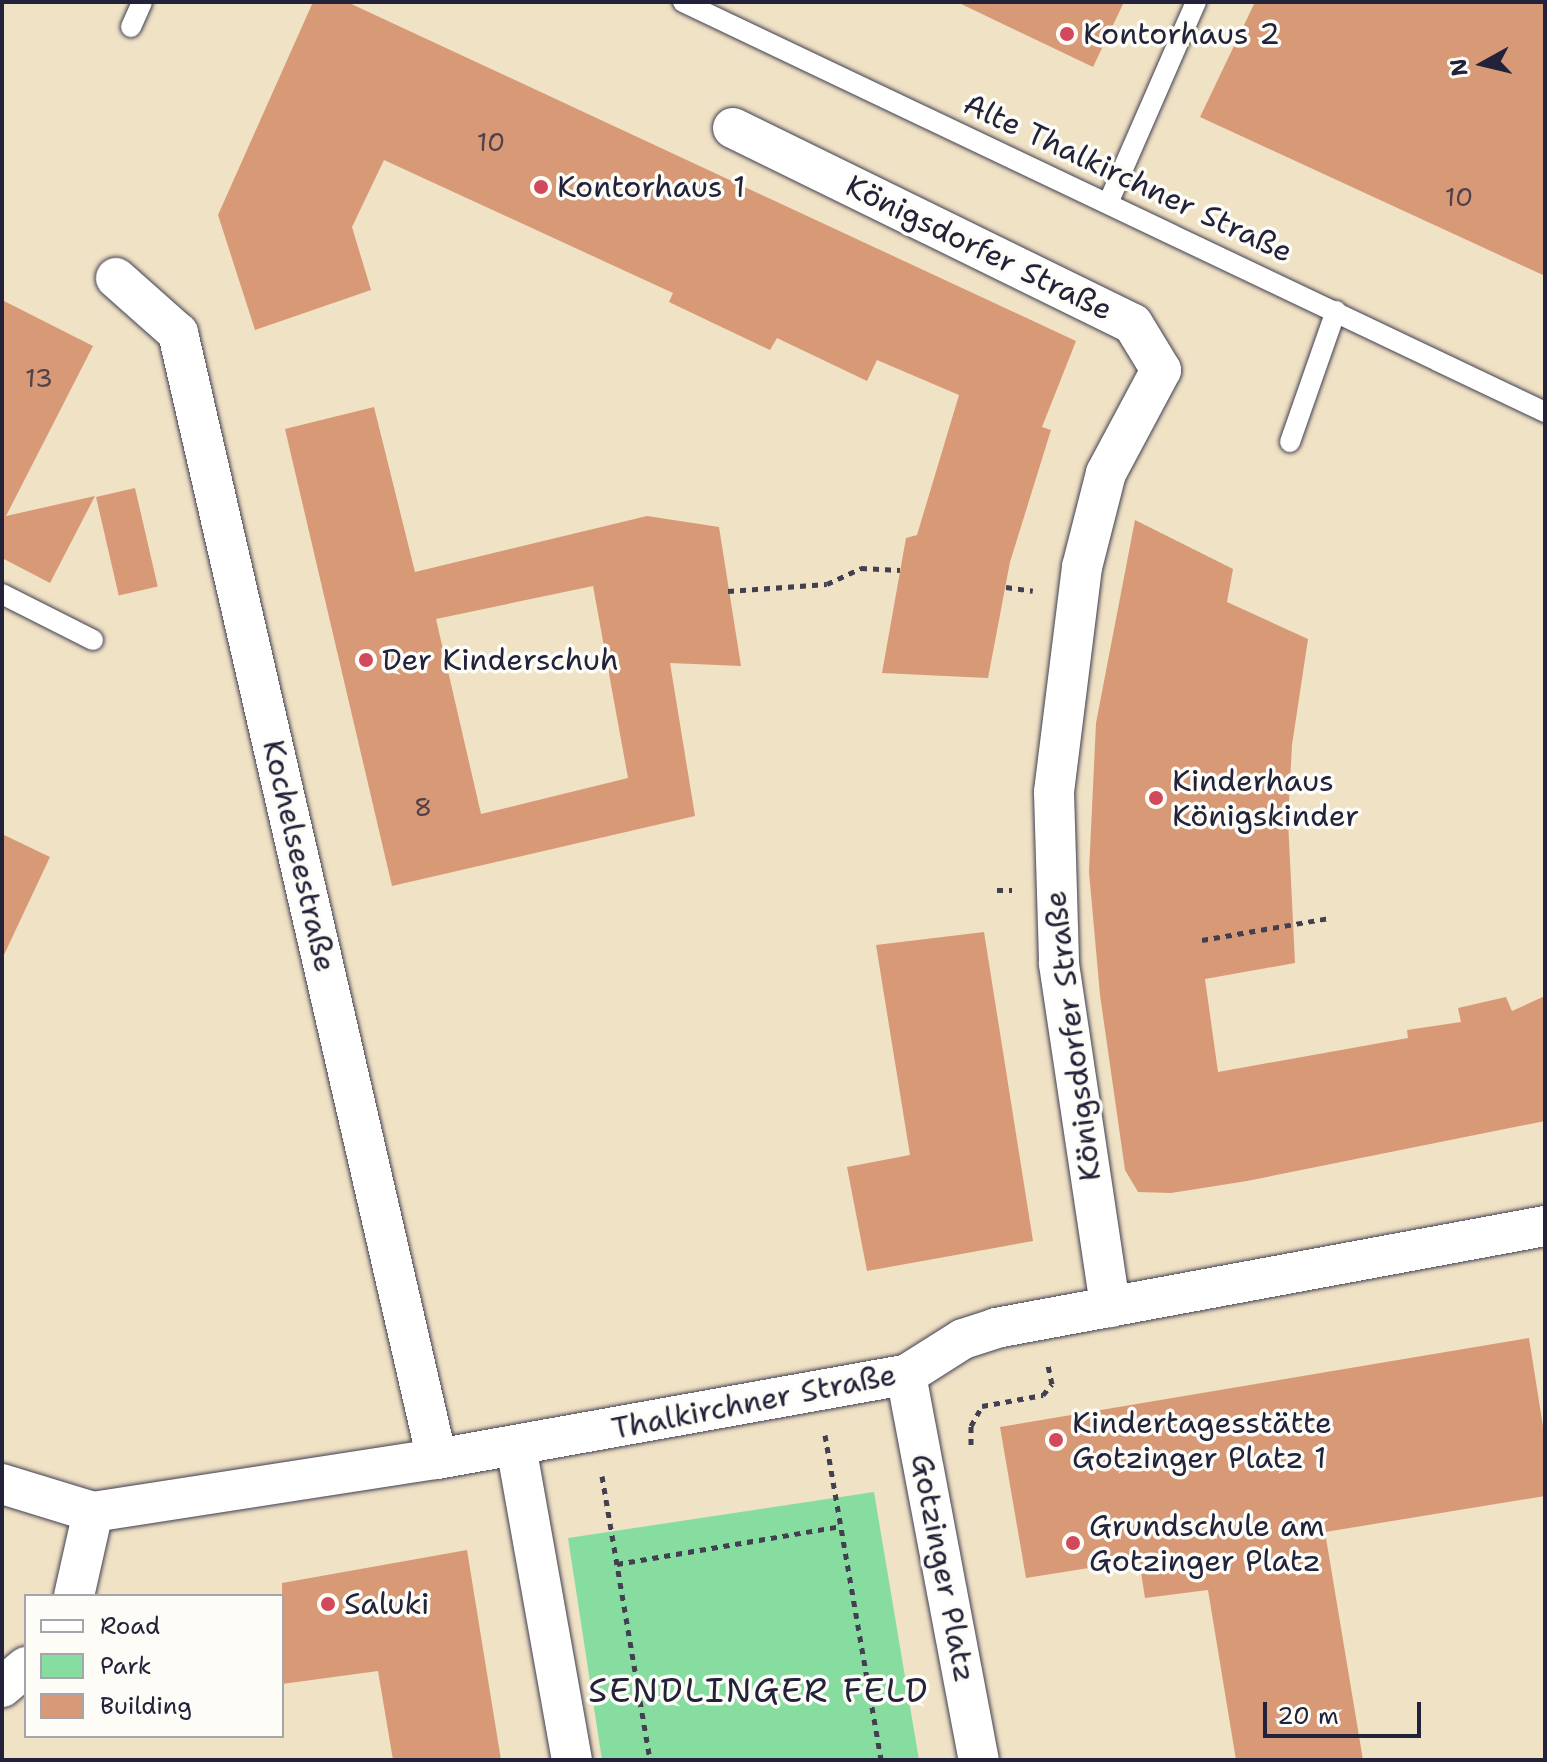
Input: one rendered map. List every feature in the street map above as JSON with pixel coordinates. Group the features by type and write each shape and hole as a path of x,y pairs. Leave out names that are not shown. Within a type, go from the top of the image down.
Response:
{"street":[{"name":"Königsdorfer Straße","path":"733,128 1133,324 1161,370 1106,473 1082,567 1054,792 1059,964 1110,1307"},
{"name":"Kochelseestraße","path":"116,278 178,333 437,1459"},
{"name":"Thalkirchner Straße","path":"2,1484 93,1512 516,1446 906,1375 963,1339 1041,1320 1545,1226"},
{"name":"Gotzinger Platz","path":"906,1375 979,1760"},
{"path":"516,1446 572,1760"},
{"path":"74,1594 93,1512"},
{"path":"2,1687 24,1669"}],"lane":[{"path":"131,27 142,2"},
{"name":"Alte Thalkirchner Straße","path":"683,2 1109,201 1545,412"},
{"path":"1109,201 1196,2"},
{"path":"1290,442 1336,311"},
{"path":"2,594 93,640"}],"path":[{"path":"728,591 827,584 861,568 900,570"},
{"path":"1202,940 1330,918"},
{"path":"971,1453 971,1426 982,1406 1043,1395 1052,1384 1041,1320"},
{"path":"817,1391 881,1760"},
{"path":"594,1432 650,1760"},
{"path":"617,1564 841,1526"}],"green space":[{"path":"874,1492 919,1760 602,1760 568,1538"}],"building":[{"path":"313,2 347,2 1076,341 1042,427 1051,430 1010,562 988,678 882,673 906,538 917,535 959,395 877,360 867,381 777,338 770,350 669,302 673,293 384,160 352,227 371,290 255,330 218,215"},
{"name":"Kontorhaus 2","path":"957,2 1124,2 1093,67"},
{"path":"1255,2 1545,2 1545,276 1200,117"},
{"path":"2,300 93,346 6,516 95,496 50,583 2,558"},
{"path":"374,407 415,572 647,516 719,527 741,666 670,663 695,816 392,886 285,429","holes":["593,586 628,778 481,814 436,619"]},
{"path":"135,488 158,586 119,595 96,497"},
{"path":"1135,520 1233,569 1227,602 1308,639 1292,745 1288,820 1295,963 1205,979 1218,1072 1408,1038 1407,1030 1461,1022 1458,1008 1506,997 1512,1011 1545,996 1545,1121 1247,1181 1171,1193 1138,1192 1125,1170 1100,995 1089,872 1096,723"},
{"path":"2,834 50,857 2,959"},
{"path":"984,932 1033,1241 867,1271 847,1167 910,1155 876,945"},
{"path":"1529,1338 1545,1439 1545,1496 1325,1532 1363,1760 1236,1760 1208,1590 1145,1598 1139,1560 1026,1578 1000,1427"},
{"path":"467,1550 501,1760 393,1760 378,1671 284,1684 282,1583"}],"place":[{"name":"Kontorhaus 2","path":"1067,34"},
{"name":"Kontorhaus 1","path":"541,187"},
{"name":"Der Kinderschuh","path":"366,660"},
{"name":"Kinderhaus Königskinder","path":"1156,798"},
{"name":"Kindertagesstätte Gotzinger Platz 1","path":"1056,1440"},
{"name":"Grundschule am Gotzinger Platz","path":"1073,1543"},
{"name":"Saluki","path":"328,1604"}],"district":[{"name":"SENDLINGER FELD","path":"759,1691"}]}
